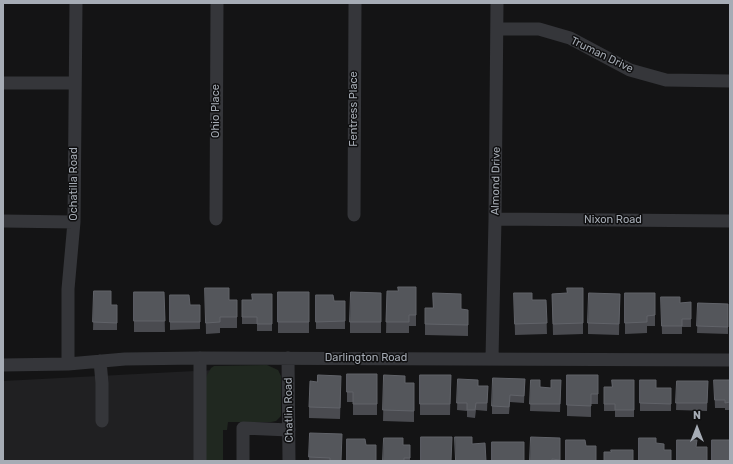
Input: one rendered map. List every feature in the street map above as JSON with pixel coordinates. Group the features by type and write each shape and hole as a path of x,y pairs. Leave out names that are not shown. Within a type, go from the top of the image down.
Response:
{"street":[{"name":"Ochatilla Road","path":"68,364 68,289 74,222 74,84 76,3"},
{"name":"Ohio Place","path":"216,219 217,3"},
{"name":"Fentress Place","path":"354,215 355,3"},
{"name":"Almond Drive","path":"492,358 496,219 497,3"},
{"name":"Truman Drive","path":"497,29 539,29 570,38 630,70 666,80 730,81"},
{"path":"3,83 74,84"},
{"name":"Nixon Road","path":"496,219 730,221"},
{"path":"3,221 74,222"},
{"path":"200,358 200,461"},
{"name":"Darlington Road","path":"3,365 68,364 100,360 200,358 730,360"},
{"name":"Chatlin Road","path":"288,358 289,461"},
{"path":"100,360 102,383 102,422"},
{"path":"242,461 244,428 289,430"}],"shaded area":[{"path":"267,365 278,370 281,376 281,416 276,421 271,422 228,422 227,430 223,430 223,461 205,461 204,381 211,368 214,366"},
{"path":"214,370 214,461 3,461 3,381"}],"building":[{"path":"398,287 416,287 416,315 409,315 409,322 386,322 387,291 398,291"},
{"path":"205,288 229,288 229,300 237,300 237,317 220,317 220,322 206,323"},
{"path":"567,288 583,288 583,323 553,324 552,294 567,293"},
{"path":"94,291 111,291 111,305 117,305 117,323 93,322"},
{"path":"134,292 164,292 165,321 134,321"},
{"path":"278,292 309,292 309,322 278,322"},
{"path":"351,292 381,293 381,322 350,322"},
{"path":"433,293 461,294 461,309 468,310 468,325 425,324 425,308 433,308"},
{"path":"514,293 532,293 532,300 546,300 547,323 515,324"},
{"path":"589,293 620,294 619,324 588,323"},
{"path":"625,293 655,293 655,315 647,316 647,322 625,323"},
{"path":"252,294 272,294 272,324 257,324 257,317 242,317 242,300 252,300"},
{"path":"170,295 189,295 190,305 200,305 200,322 170,322"},
{"path":"316,295 333,295 334,301 345,301 345,321 316,322"},
{"path":"661,297 680,297 680,303 691,302 691,319 682,319 682,326 662,326"},
{"path":"698,303 728,304 728,327 697,326"},
{"path":"347,374 377,374 377,404 353,404 353,392 347,392"},
{"path":"318,375 341,376 340,408 309,407 310,381 317,382"},
{"path":"384,375 405,376 405,383 414,383 414,411 383,410"},
{"path":"420,375 451,375 450,404 420,404"},
{"path":"567,375 598,375 598,394 591,394 591,406 567,405"},
{"path":"493,378 525,379 524,396 510,395 509,407 492,406"},
{"path":"458,379 478,380 478,386 488,386 487,403 476,403 475,410 467,410 467,403 457,403"},
{"path":"531,380 540,380 540,387 551,388 551,380 561,380 560,404 530,404"},
{"path":"612,380 634,380 634,410 615,410 615,404 604,404 604,387 612,387"},
{"path":"640,380 656,380 656,388 671,388 671,404 640,403"},
{"path":"714,380 730,380 730,402 725,403 725,400 715,400"},
{"path":"677,381 708,381 707,403 676,403"},
{"path":"310,433 342,434 341,461 330,461 330,458 309,457"},
{"path":"421,437 452,437 451,461 421,461"},
{"path":"455,437 472,437 472,444 485,443 486,461 456,461"},
{"path":"531,437 560,438 560,460 552,459 552,461 530,461"},
{"path":"384,438 403,438 403,445 410,445 410,458 404,458 404,461 383,461"},
{"path":"639,438 656,438 656,443 664,444 664,450 671,450 671,461 639,461"},
{"path":"347,439 365,439 366,445 376,445 376,461 347,461"},
{"path":"566,440 585,440 586,446 596,446 596,461 566,461"},
{"path":"677,440 697,440 696,447 707,447 707,461 677,461"},
{"path":"712,440 730,440 730,461 712,461"},
{"path":"492,442 524,442 524,461 492,461"},
{"path":"611,450 633,450 633,461 604,461 604,452 611,452"}]}
